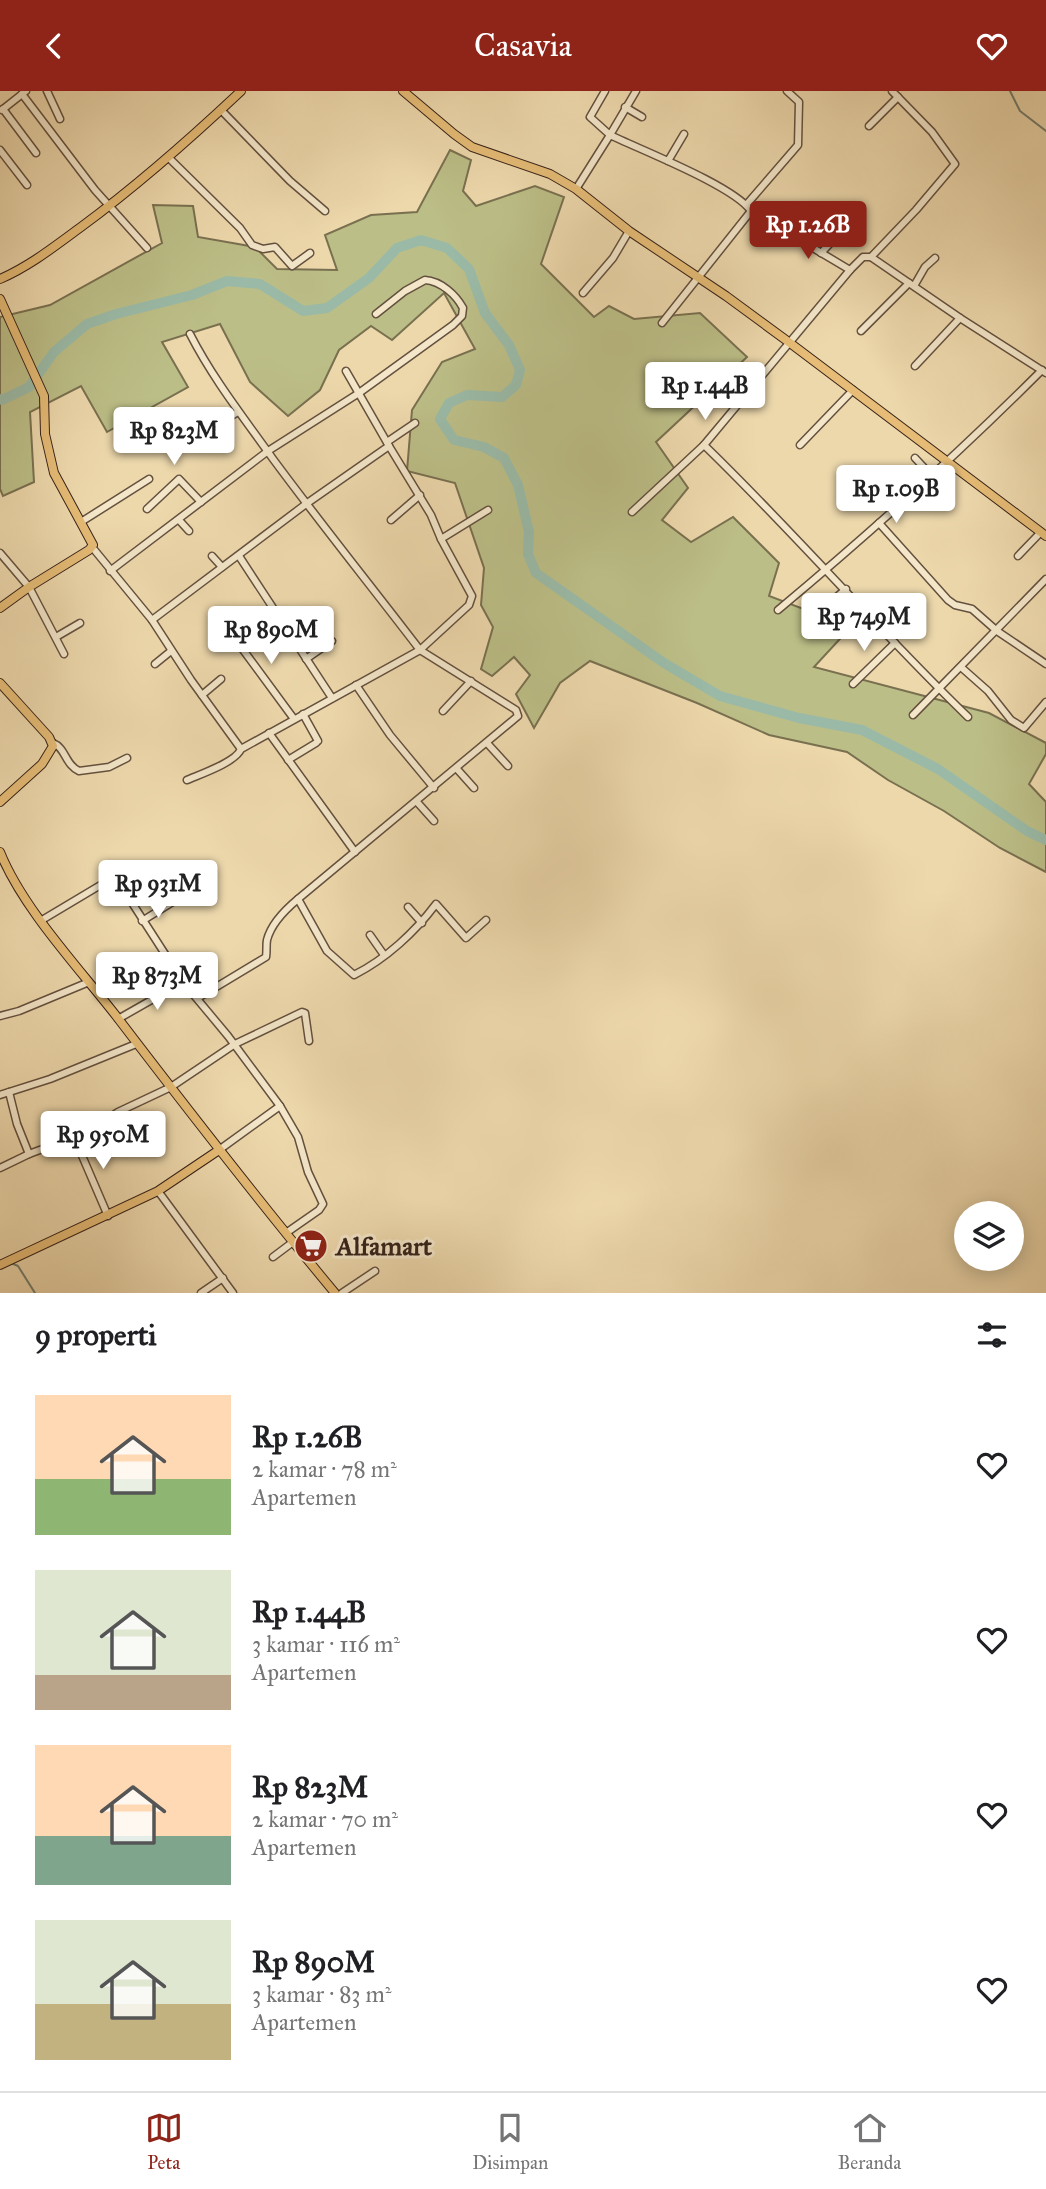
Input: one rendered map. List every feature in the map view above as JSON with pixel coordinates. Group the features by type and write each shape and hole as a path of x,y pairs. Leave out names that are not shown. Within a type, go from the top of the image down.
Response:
{"main road":[{"path":"0,279 49,251 109,207 169,158 241,91"},
{"path":"403,91 472,146 550,174 576,189 629,231 790,343 1043,534"},
{"path":"0,299 40,387 45,404 45,434 51,465 92,543 92,547 0,608"},
{"path":"0,683 53,743 50,754 42,764 0,802"},
{"path":"0,852 3,867 136,1044 335,1293"},
{"path":"0,1265 158,1191 219,1150"}],"street":[{"path":"47,91 60,119"},
{"path":"606,91 590,117 610,135 668,161 749,207 792,237 850,270"},
{"path":"576,189 636,91"},
{"path":"662,323 798,145 799,102 787,91"},
{"path":"871,257 922,204 953,169 955,163 932,131 892,91"},
{"path":"36,153 1,110 24,92 109,207 147,248"},
{"path":"869,126 898,97"},
{"path":"625,107 642,117"},
{"path":"221,110 290,181 325,211"},
{"path":"668,161 684,134"},
{"path":"0,150 27,185"},
{"path":"169,158 240,229 251,245 263,249 275,247 292,266 310,253"},
{"path":"792,237 817,205"},
{"path":"821,253 860,212"},
{"path":"583,293 613,258 629,231"},
{"path":"632,512 704,445 863,257 871,257 1044,371 879,523 778,610"},
{"path":"861,331 912,285 935,258"},
{"path":"110,571 268,451 359,393 453,325 462,316 463,308 439,283 425,280 405,291 376,314"},
{"path":"915,366 960,318"},
{"path":"191,334 202,357 238,412 420,650 516,710 518,714 517,719 298,899 270,933 266,957 198,998"},
{"path":"187,780 228,761 239,754 241,749 420,650 469,605 472,596 441,539 432,515 346,371"},
{"path":"800,445 853,390"},
{"path":"185,444 238,412"},
{"path":"152,620 415,423"},
{"path":"704,445 968,717"},
{"path":"915,458 931,475"},
{"path":"81,522 149,479"},
{"path":"147,509 179,479 201,502"},
{"path":"391,520 420,495"},
{"path":"441,539 488,510"},
{"path":"179,520 189,531"},
{"path":"879,523 948,600 955,605 972,609 997,631 1046,664"},
{"path":"1018,556 1043,534"},
{"path":"92,547 152,620 241,749"},
{"path":"0,553 29,587 64,653"},
{"path":"212,556 222,567"},
{"path":"239,556 332,698"},
{"path":"914,715 1046,579"},
{"path":"815,616 846,589"},
{"path":"56,637 80,623"},
{"path":"226,628 294,719"},
{"path":"306,659 332,641"},
{"path":"853,684 895,643"},
{"path":"155,664 171,651"},
{"path":"962,668 988,691 1011,720 1024,728 1046,702"},
{"path":"202,695 221,679"},
{"path":"443,711 471,681"},
{"path":"356,685 390,735 434,788"},
{"path":"288,760 317,742 303,714"},
{"path":"269,733 355,852"},
{"path":"53,743 60,746 69,763 79,771 109,767 127,758"},
{"path":"488,743 508,766"},
{"path":"457,769 474,788"},
{"path":"417,802 435,821"},
{"path":"42,920 115,879 183,982 235,1044 280,1106 298,1137 308,1173 323,1204 319,1210 286,1233"},
{"path":"142,921 184,895"},
{"path":"298,899 327,951 349,972 356,974 422,923 437,903 466,938 486,920"},
{"path":"408,907 422,923"},
{"path":"370,935 384,955"},
{"path":"0,1016 19,1011 89,982"},
{"path":"118,1019 183,982"},
{"path":"0,1168 88,1132 118,1112 171,1087 235,1044 303,1012 309,1041"},
{"path":"0,1095 50,1079 136,1044"},
{"path":"9,1092 17,1124 29,1154"},
{"path":"219,1150 280,1106"},
{"path":"74,1137 108,1216"},
{"path":"158,1191 233,1293"},
{"path":"273,1257 292,1242"},
{"path":"342,1293 375,1271"},
{"path":"201,1293 223,1278"}],"green space":[{"path":"450,150 471,160 463,191 476,206 535,186 564,197 541,264 594,317 609,306 634,319 700,313 747,357 656,442 688,488 662,520 691,542 733,517 779,563 769,596 851,627 814,667 989,713 1046,743 1046,754 1029,784 1046,802 1046,872 1000,848 847,752 769,735 590,661 560,683 534,728 516,694 530,675 514,657 492,676 481,669 493,627 481,605 484,568 455,483 407,471 412,410 442,362 475,349 444,293 392,340 371,326 339,350 320,390 288,416 250,382 220,324 162,342 188,387 107,432 81,386 30,412 34,482 3,496 0,489 0,317 50,305 162,243 153,205 193,206 198,237 255,247 277,269 337,270 325,235 371,215 417,212"}],"waterway":[{"path":"1010,91 1020,111 1046,131"},
{"path":"0,399 29,387 54,352 87,324 116,314 192,295 227,281 260,284 303,311 327,308 369,278 397,248 421,240 447,248 469,269 485,313 509,345 520,370 516,385 502,397 467,395 449,403 440,419 454,440 484,447 504,458 518,485 529,532 528,554 536,573 664,663 720,696 799,718 862,730 938,769 1027,831 1046,840"},
{"path":"11,1263 18,1266 35,1293"}],"place":[{"name":"Alfamart","path":"311,1246"}]}
